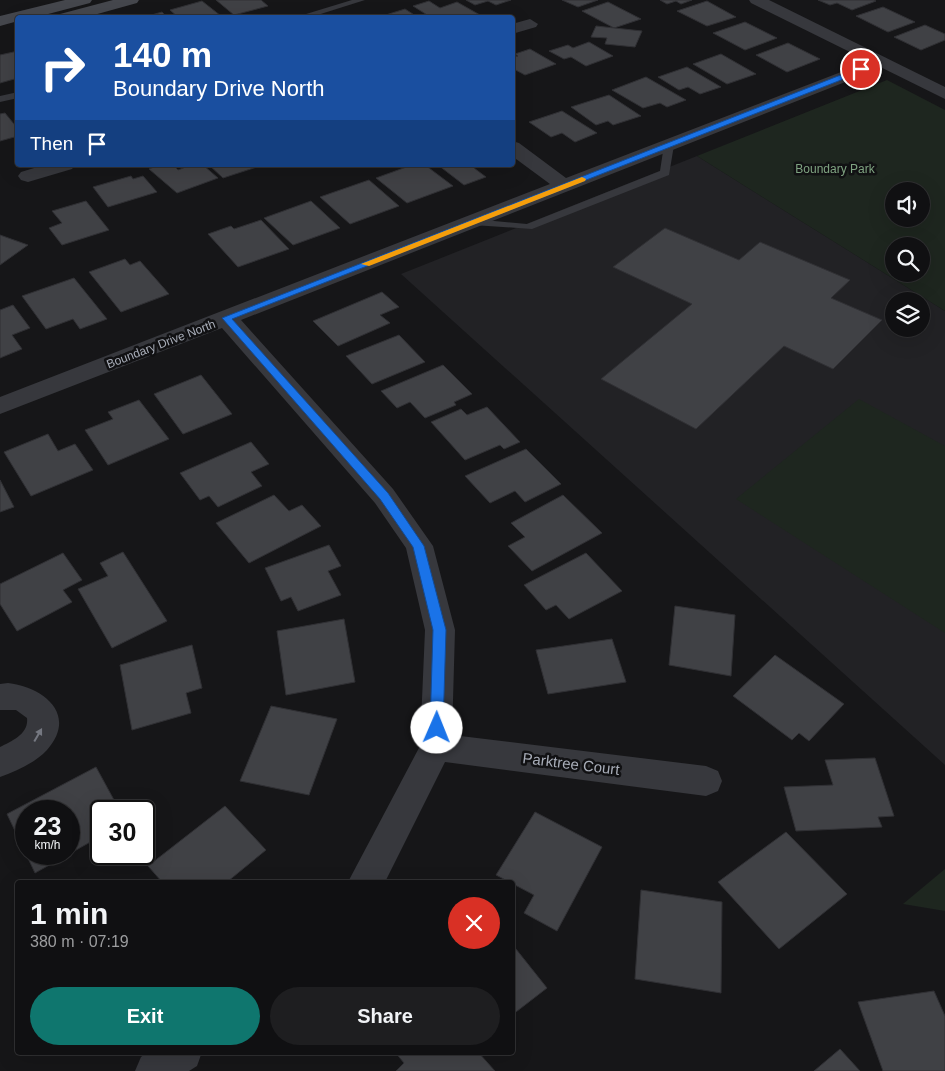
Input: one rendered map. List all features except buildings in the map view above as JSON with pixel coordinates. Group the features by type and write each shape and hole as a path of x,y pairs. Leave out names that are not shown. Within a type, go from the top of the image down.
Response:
{"main road":[{"path":"24,15 84,0"},
{"path":"74,15 131,0"},
{"path":"0,21 15,17"},
{"path":"0,33 15,30"}],"street":[{"path":"757,0 945,94"},
{"path":"515,29 530,24"},
{"name":"Boundary Drive North","path":"0,406 880,62"},
{"path":"515,149 565,186"},
{"path":"28,176 58,167"},
{"path":"226,318 384,496 419,546 440,630 436,747 367,880"},
{"path":"0,697 18,697 31,702 40,711 43,721 41,732 29,748 0,763"},
{"name":"Parktree Court","path":"436,747 706,781"},
{"path":"155,1071 179,1055"}],"lane":[{"path":"308,15 361,0"},
{"path":"0,99 15,95"},
{"path":"473,222 528,227 665,173 669,145"}],"shaded area":[{"path":"697,156 885,274 885,282 899,282 915,292 885,292 885,337 930,337 930,302 945,311 945,765 401,274"}],"green space":[{"name":"Boundary Park","path":"887,80 945,110 945,311 930,302 930,292 915,292 899,282 930,282 930,237 885,237 885,274 697,156"},
{"path":"859,399 945,446 945,633 736,499"},
{"path":"945,869 945,911 903,904"}],"slow traffic":[{"path":"365,264 582,179"}],"route":[{"path":"437,728 440,630 419,546 384,496 226,318 861,69"}]}
